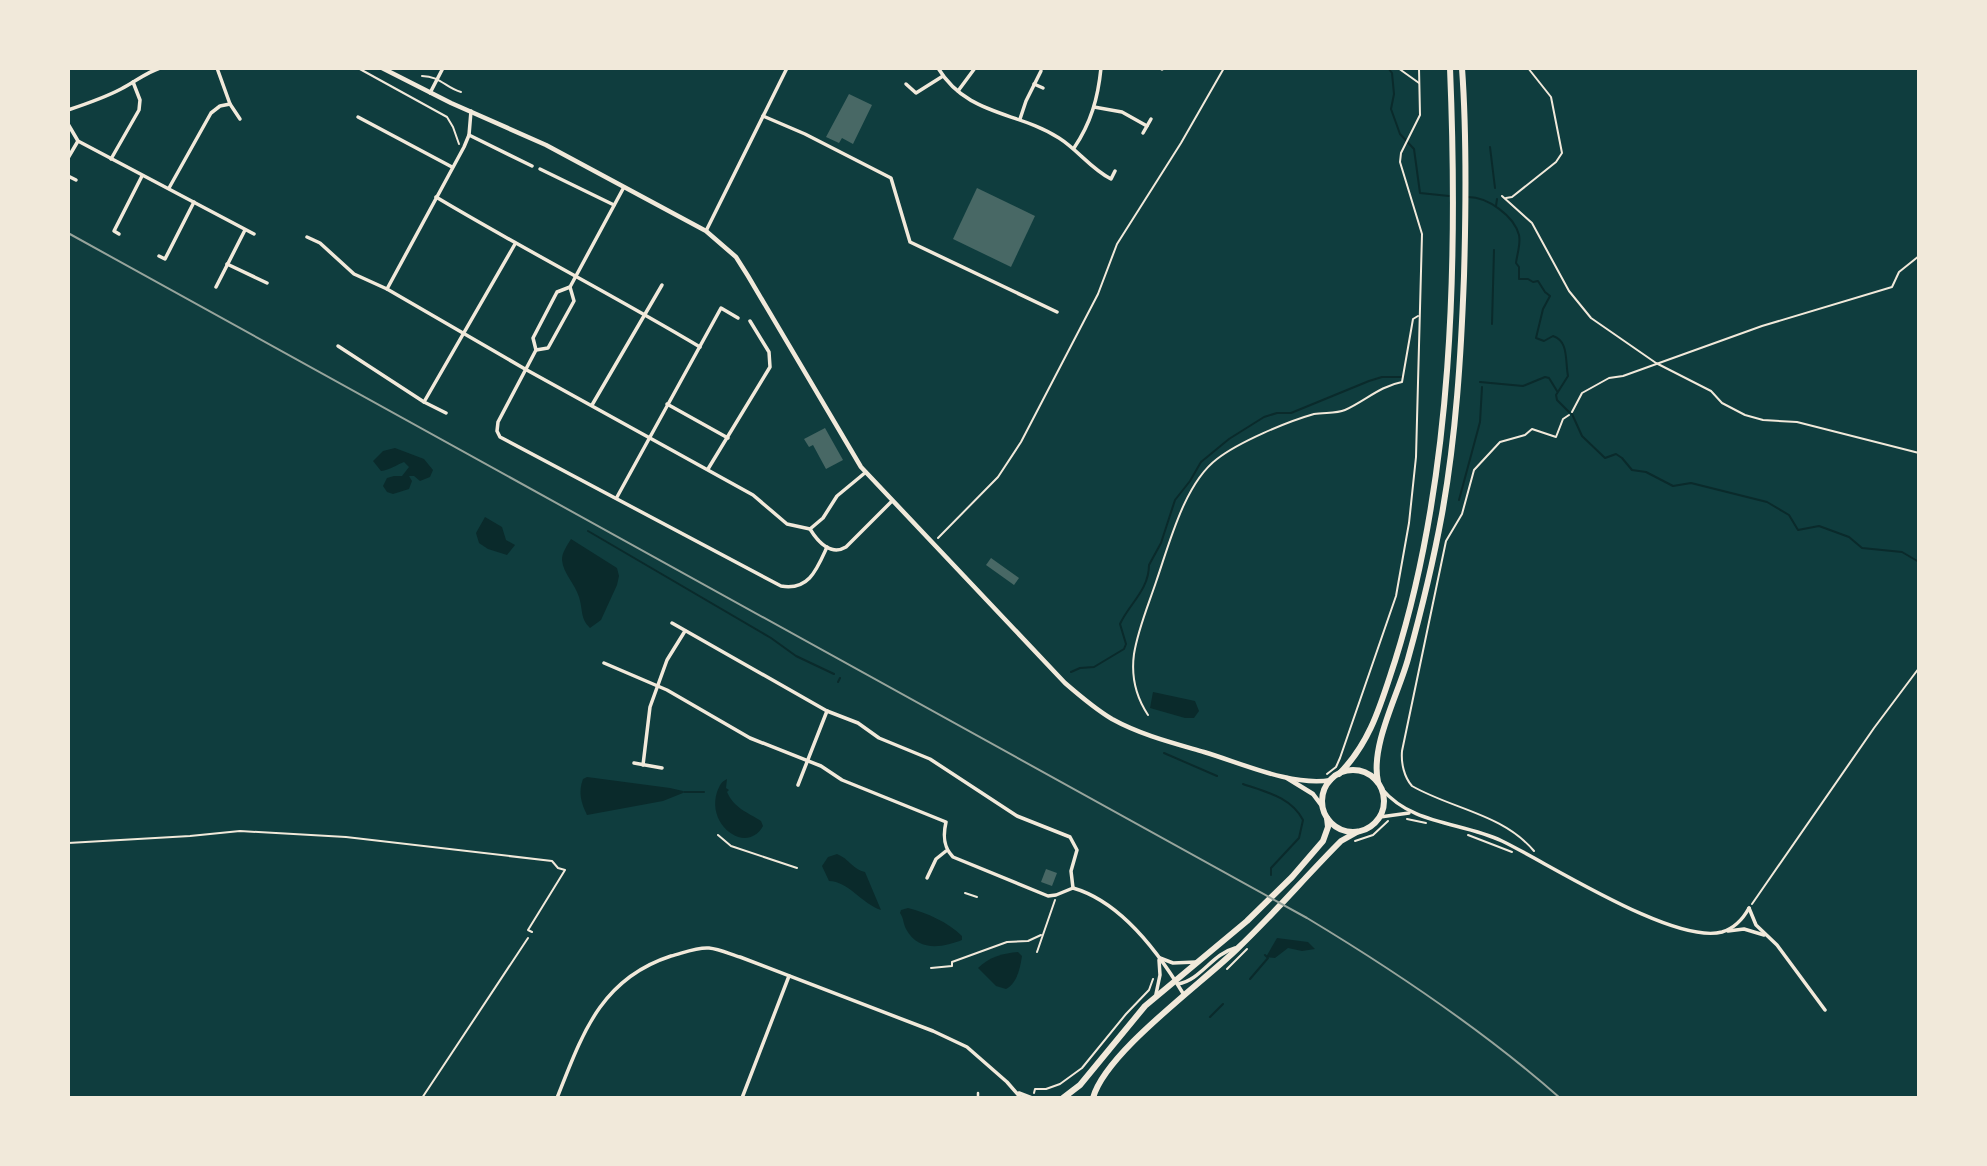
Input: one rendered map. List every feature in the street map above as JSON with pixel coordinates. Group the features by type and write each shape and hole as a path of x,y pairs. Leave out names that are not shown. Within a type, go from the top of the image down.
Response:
{"highway":[{"path":"1339,774 1362,747 1374,724 1404,633 1438,463 1447,360 1453,225 1450,68"},
{"path":"1378,782 1377,753 1407,663 1428,584 1443,512 1458,391 1465,224 1462,68"},
{"path":"1063,1098 1080,1085 1154,999 1177,983 1247,921 1292,877 1323,841 1328,827 1322,806 1327,778 1357,770 1370,775 1378,782 1384,799 1380,817 1374,824 1341,841 1240,946 1126,1050 1100,1081 1093,1098"},
{"path":"1327,818 1340,829 1357,832"}],"street":[{"path":"68,110 107,96 144,74 160,68"},
{"path":"217,68 230,104 240,119"},
{"path":"382,68 393,71 430,93 546,145 706,230 736,257 854,458 1065,683 1099,711 1141,733 1286,777 1317,782 1327,778"},
{"path":"430,93 443,68"},
{"path":"706,230 787,68"},
{"path":"938,68 971,102 1045,129 1074,148 1104,175 1111,178 1115,171"},
{"path":"958,91 975,68"},
{"path":"1074,148 1088,126 1101,68"},
{"path":"1020,119 1041,71"},
{"path":"906,85 916,93 943,76"},
{"path":"111,159 139,110 140,100 133,82"},
{"path":"1034,84 1043,88"},
{"path":"169,188 211,113 220,106 230,104"},
{"path":"1094,107 1122,112 1147,126"},
{"path":"387,289 464,147 469,135 471,111"},
{"path":"763,116 806,134 891,178 910,242 1057,312"},
{"path":"358,117 452,168"},
{"path":"1143,133 1151,119"},
{"path":"68,124 78,141 254,234"},
{"path":"469,135 532,166"},
{"path":"68,158 78,141"},
{"path":"540,169 614,205"},
{"path":"68,176 76,180"},
{"path":"114,231 143,176"},
{"path":"624,187 570,287 557,292 533,338 536,350 498,422 497,431 500,438 781,586 796,587 807,583 827,548"},
{"path":"436,197 700,347"},
{"path":"165,259 194,202"},
{"path":"106,227 119,234"},
{"path":"216,287 246,229"},
{"path":"307,237 320,243 354,274 464,331 525,369 708,468 753,495 787,524 810,529 827,548 843,549 892,501"},
{"path":"424,402 515,244"},
{"path":"159,256 171,262"},
{"path":"227,264 267,283"},
{"path":"592,405 662,285"},
{"path":"536,350 548,348 574,300 570,287"},
{"path":"616,497 720,308 738,318"},
{"path":"708,468 770,367 769,352 750,321"},
{"path":"338,346 424,402 446,413"},
{"path":"667,404 728,438"},
{"path":"810,529 818,525 837,496 866,472"},
{"path":"672,623 827,710 858,723 879,738 930,759 1017,816 1070,837 1077,850 1071,871 1073,888"},
{"path":"643,765 650,707 667,660 685,631"},
{"path":"604,663 658,687 750,738 829,770 842,780 946,822 943,831 946,851 953,858 1048,895 1056,895 1073,888"},
{"path":"797,785 827,710"},
{"path":"634,763 662,768"},
{"path":"1286,777 1312,794 1322,806"},
{"path":"1382,789 1395,803 1411,813 1483,833 1600,894 1658,920 1697,931 1744,929 1768,936"},
{"path":"1380,817 1411,813"},
{"path":"927,878 936,859 946,851"},
{"path":"1073,888 1118,912 1158,957 1185,996"},
{"path":"1722,932 1741,922 1749,908"},
{"path":"1749,908 1756,925 1784,954 1825,1010"},
{"path":"1177,983 1188,982 1224,951 1240,946"},
{"path":"557,1098 584,1031 600,1005 635,972 687,951 708,948 740,957 933,1031 967,1047 1021,1098"},
{"path":"1158,957 1173,963 1198,962"},
{"path":"1154,999 1160,975 1158,957"},
{"path":"742,1098 789,976"},
{"path":"1017,1092 1032,1098"}],"lane":[{"path":"422,76 438,78 450,88 461,92"}],"path":[{"path":"358,68 447,117 457,141 464,147"},
{"path":"933,542 998,477 1021,442 1098,294 1117,244 1181,143 1224,68"},
{"path":"1398,68 1419,84"},
{"path":"1327,778 1340,758 1396,596 1409,523 1416,457 1422,234 1400,166 1401,153 1420,115 1419,68"},
{"path":"1528,68 1551,97 1562,153 1556,162 1516,194 1509,198 1502,196 1532,223 1569,291 1591,318 1656,363 1711,391 1722,403 1745,415 1763,421 1797,422 1919,453"},
{"path":"1572,412 1583,393 1609,378 1623,376 1762,326 1892,287 1899,272 1919,256"},
{"path":"1148,715 1138,701 1134,656 1141,626 1176,525 1197,481 1216,459 1262,434 1315,414 1343,411 1389,384 1402,382 1413,319 1420,316"},
{"path":"1535,859 1536,854 1516,834 1465,807 1412,786 1407,780 1401,760 1446,541 1462,514 1474,470 1500,442 1525,435 1532,429 1556,437 1563,419 1569,415"},
{"path":"1749,908 1919,668"},
{"path":"1399,818 1428,824"},
{"path":"1354,841 1373,835 1393,819"},
{"path":"68,843 240,831 273,832 346,837 552,861 558,868 565,870 528,930 532,932"},
{"path":"1459,832 1518,855 1520,851"},
{"path":"718,835 731,846 797,868"},
{"path":"965,893 977,897"},
{"path":"1037,952 1056,895"},
{"path":"931,968 952,965 953,961 1007,942 1028,941 1041,935"},
{"path":"422,1098 528,938"},
{"path":"1035,1089 1055,1086 1070,1079 1082,1068 1149,990 1153,979"}],"water":[{"path":"395,448 424,459 433,470 430,477 420,481 409,476 412,481 409,489 393,494 387,492 383,486 387,478 402,476 409,467 404,462 381,471 373,461 383,451"},
{"path":"485,517 502,527 506,540 515,545 507,555 479,543 476,533"},
{"path":"571,539 617,568 619,576 601,620 590,628 583,617 577,592 563,565 563,554"},
{"path":"1153,692 1195,701 1199,711 1194,718 1185,718 1150,708"},
{"path":"587,777 670,788 683,793 663,801 587,815 580,793 583,779"},
{"path":"727,779 727,792 733,802 761,821 763,826 748,838 730,833 717,816 717,792"},
{"path":"837,854 865,872 881,910 842,885 829,881 822,866 828,857"},
{"path":"908,908 944,922 962,936 962,940 940,946 918,942 906,929 900,913"},
{"path":"1277,938 1308,942 1315,949 1302,951 1288,948 1275,958 1266,957"},
{"path":"1018,952 1022,956 1019,971 1013,983 1006,989 996,986 978,968 997,956"}],"building":[{"path":"849,94 872,105 853,144 842,138 839,143 826,137"},
{"path":"977,188 1035,216 1011,267 953,239"},
{"path":"825,428 843,460 826,469 813,445 809,447 804,439"},
{"path":"991,558 1019,578 1014,585 986,565"},
{"path":"1046,869 1057,873 1052,886 1041,882"}],"waterway":[{"path":"1388,68 1392,73 1394,94 1391,109 1400,134 1414,149 1420,193 1449,196"},
{"path":"1490,147 1495,188"},
{"path":"1468,197 1492,204 1512,221 1519,235 1516,263 1519,267 1519,279 1538,281 1550,296 1543,309 1536,338 1544,341 1553,336 1562,342 1568,376 1556,395 1557,400 1569,412"},
{"path":"1496,206 1497,199"},
{"path":"1492,324 1494,250"},
{"path":"1071,672 1094,667 1124,649 1126,644 1120,624 1146,582 1149,565 1161,543 1175,500 1201,462 1229,439 1264,417 1291,413 1382,377 1402,377"},
{"path":"1480,382 1523,386 1545,377 1549,378 1557,391"},
{"path":"1459,500 1480,422 1482,387"},
{"path":"1572,414 1582,436 1605,458 1616,454 1632,470 1646,472 1673,486 1691,483 1767,502 1789,515 1798,530 1819,526 1849,537 1862,548 1902,552 1919,562"},
{"path":"588,531 771,638 796,656 834,674"},
{"path":"838,682 840,678"},
{"path":"1164,753 1217,776"},
{"path":"1243,784 1285,801 1303,820 1299,838 1271,868 1271,875"},
{"path":"684,792 704,792"},
{"path":"1250,979 1268,958 1265,955"},
{"path":"1210,1017 1223,1004"}],"railway":[{"path":"68,233 1307,918 1437,1002 1500,1048 1560,1098"}]}
